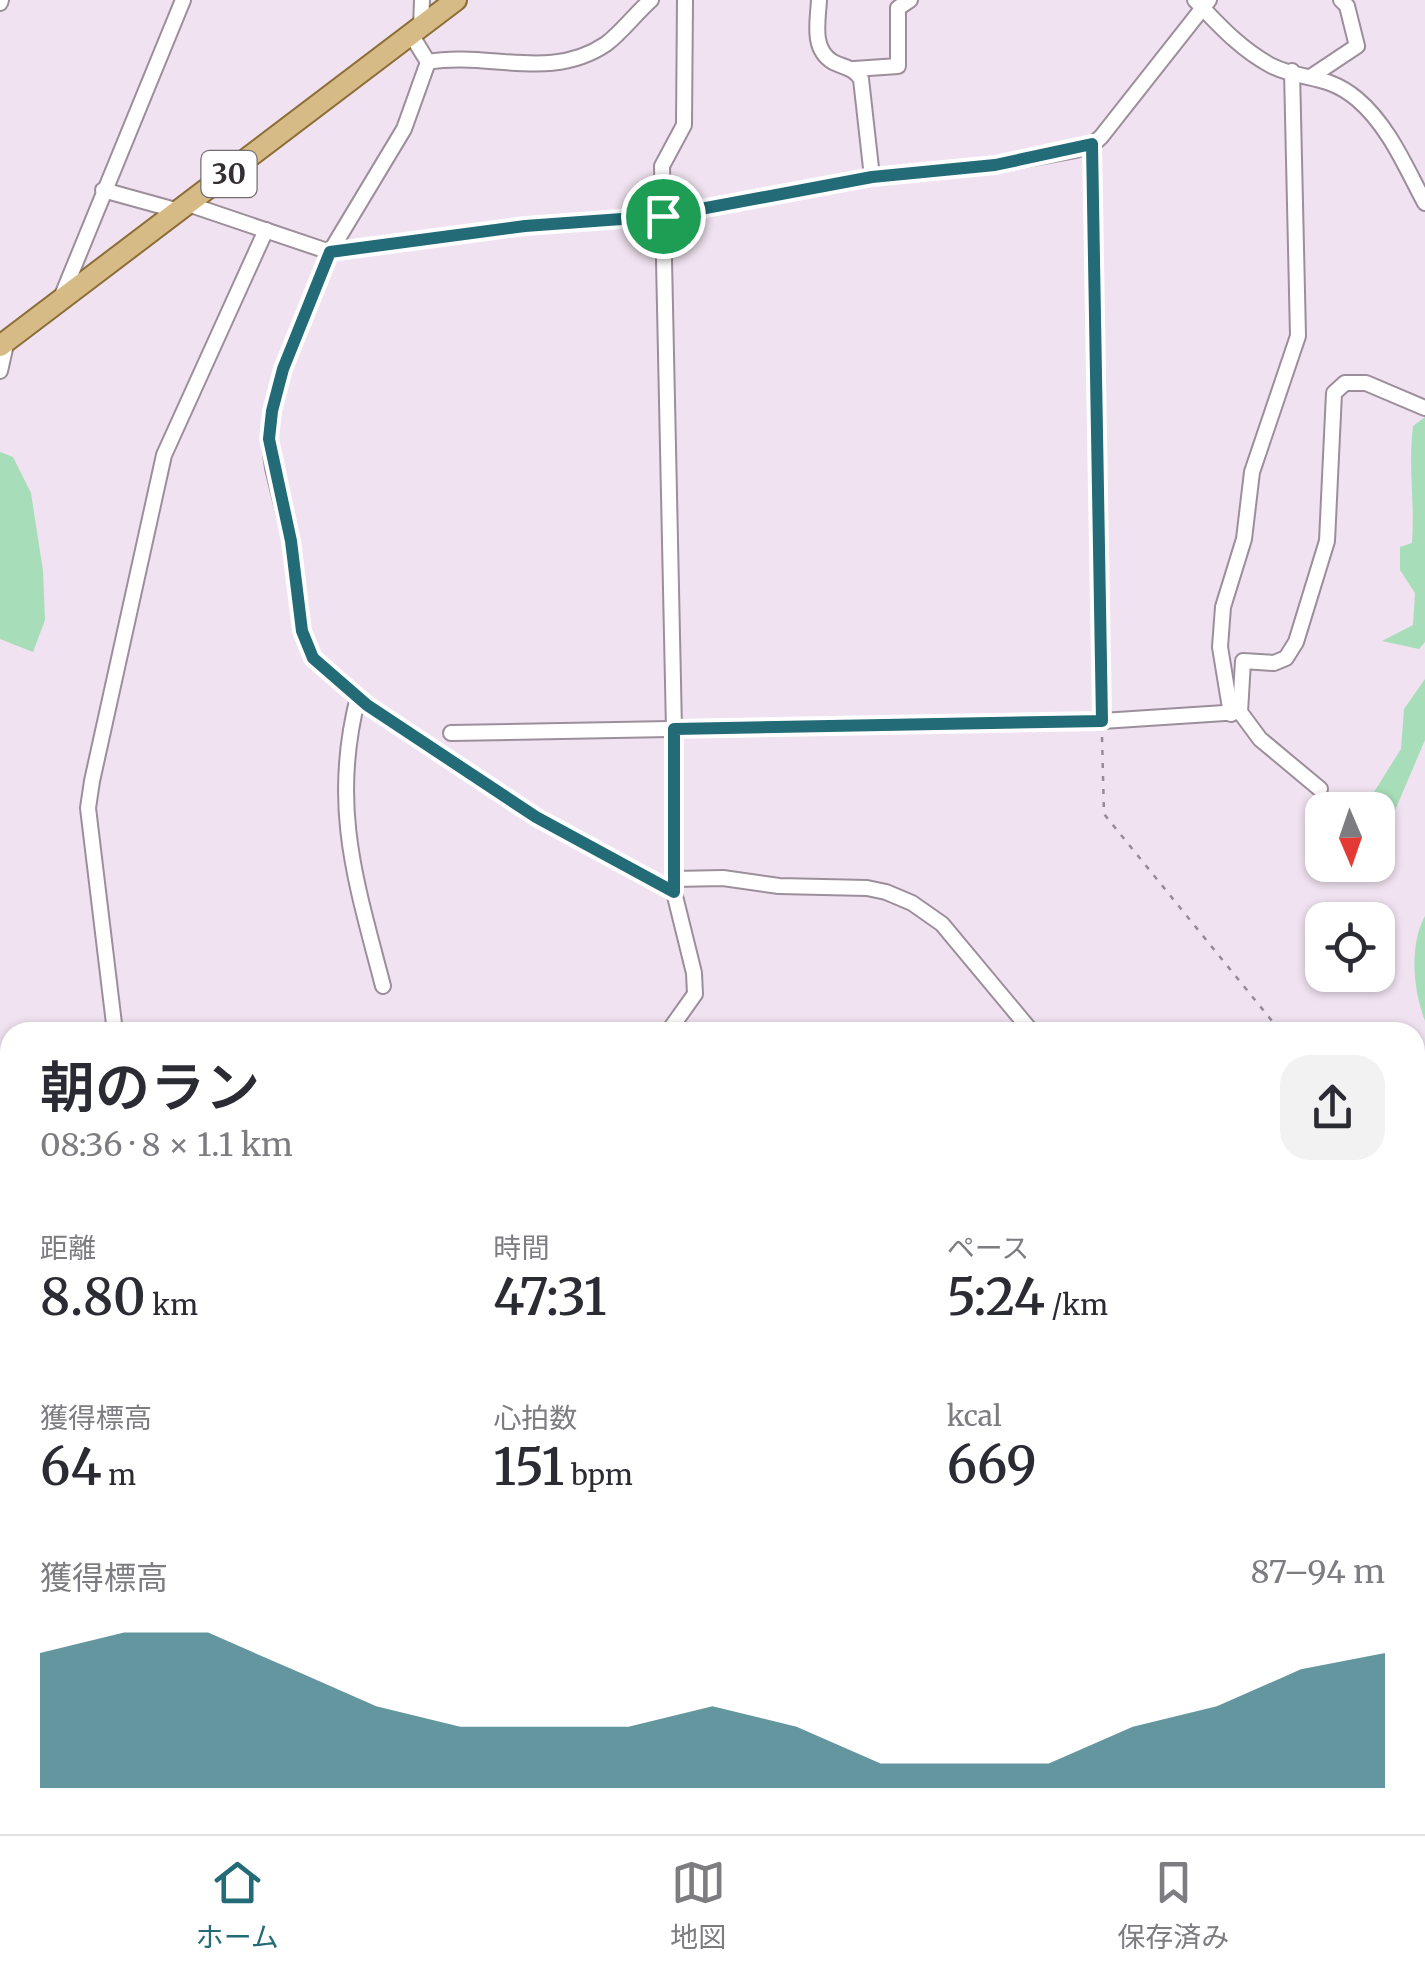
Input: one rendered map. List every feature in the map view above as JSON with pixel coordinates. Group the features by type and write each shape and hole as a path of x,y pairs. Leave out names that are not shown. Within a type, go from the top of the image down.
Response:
{"main road":[{"name":"30","path":"4,343 456,0"}],"street":[{"path":"60,299 183,0"},
{"path":"422,0 416,32 428,62 404,129 330,252 283,369 272,411 269,439 291,541 302,631 313,658 358,697 536,817 674,886 722,878 779,886 867,888 912,902 942,924 1024,1022"},
{"path":"428,62 469,60 535,66 570,60 606,44 651,0"},
{"path":"683,1022 695,994 694,973 674,886 662,166 684,125 685,0"},
{"path":"819,0 817,37 822,51 831,61 854,69 898,66 898,8 910,0"},
{"path":"1312,76 1357,46 1342,0"},
{"path":"1102,721 1092,144 1202,3 1232,39 1274,67 1330,80 1358,100 1386,132 1425,203"},
{"path":"854,69 860,78 872,177"},
{"path":"1292,72 1298,336 1252,472 1244,539 1223,607 1220,646 1236,713 1260,739 1320,789"},
{"path":"103,190 266,230 330,252 525,226 663,216 872,177 995,165 1092,144"},
{"path":"113,1022 88,808 92,781 164,455 266,230"},
{"path":"0,371 4,343"},
{"path":"1236,713 1243,661 1274,663 1286,658 1296,642 1326,541 1334,393 1346,383 1366,382 1425,408"},
{"path":"358,697 348,734 347,839 383,986"},
{"path":"451,733 1102,721 1236,713"},
{"path":"675,1022 695,994"}],"path":[{"path":"1102,721 1104,814 1273,1022"}],"green space":[{"path":"1425,417 1425,642 1419,649 1382,641 1413,625 1415,593 1400,570 1400,547 1412,543 1413,426"},
{"path":"0,452 13,457 31,493 43,571 45,620 33,652 0,639"},
{"path":"1425,679 1425,740 1395,810 1395,792 1374,792 1401,749 1404,709"},
{"path":"1425,916 1425,1021 1415,968 1417,940"}],"route":[{"path":"1092,144 1102,721 674,729 674,892 536,817 367,705 313,658 302,631 291,541 269,439 283,369 330,252 525,226 663,216 872,177 995,165 1092,144"}]}
